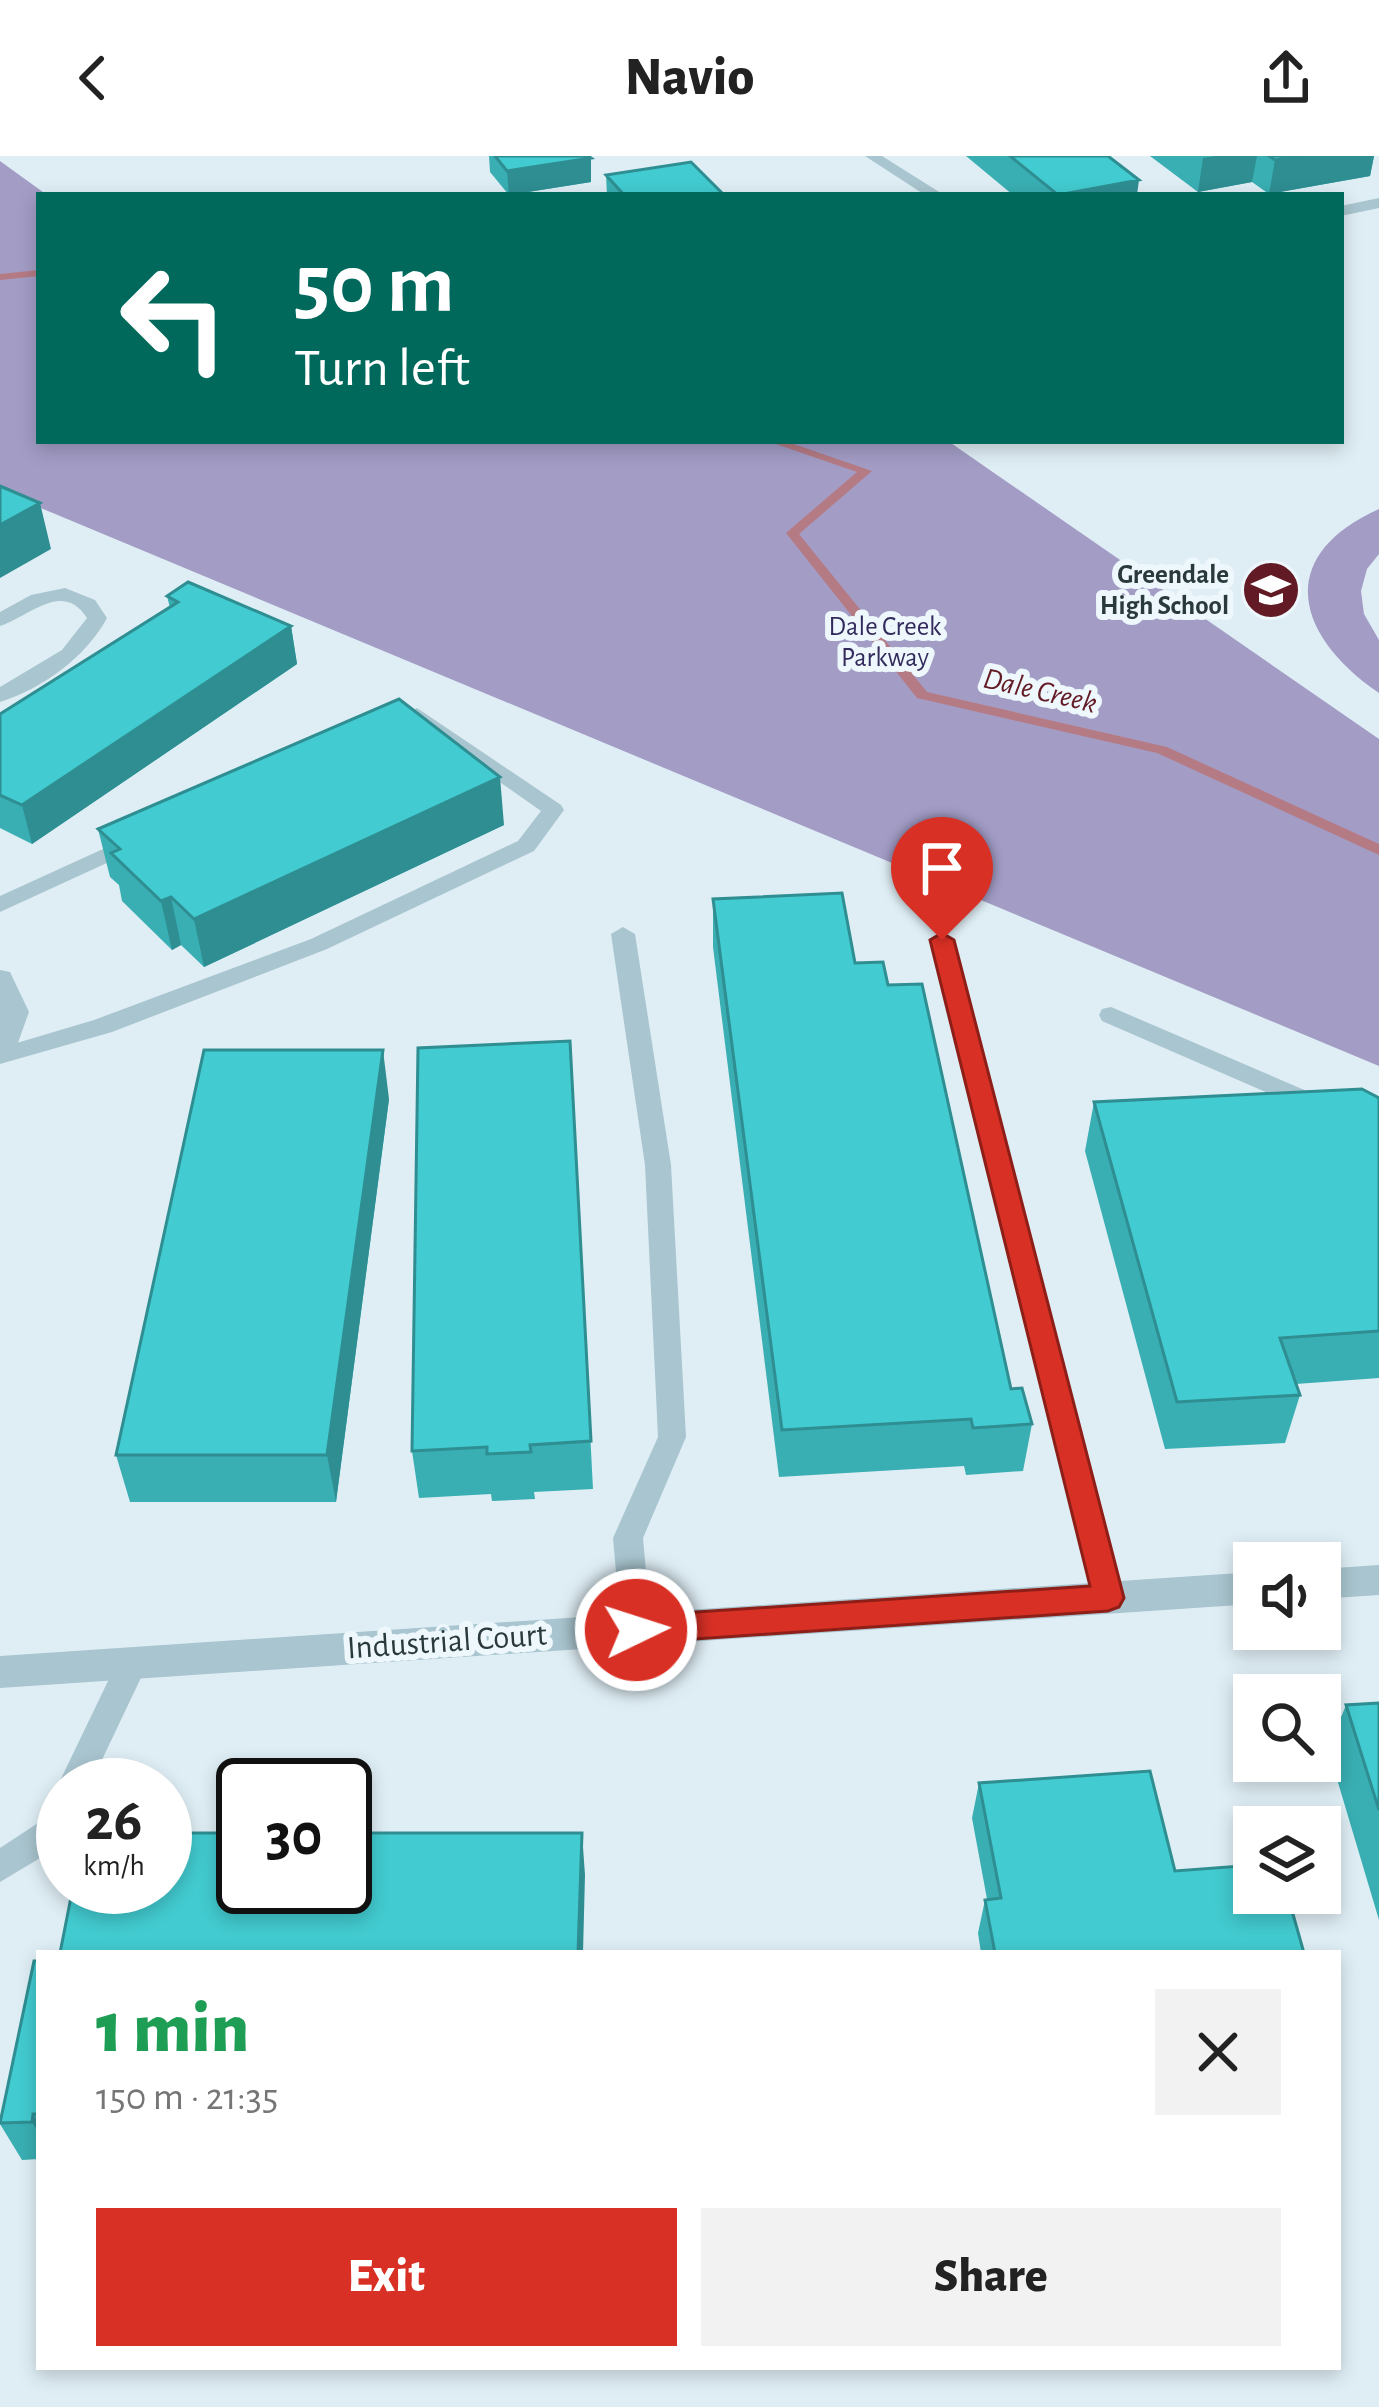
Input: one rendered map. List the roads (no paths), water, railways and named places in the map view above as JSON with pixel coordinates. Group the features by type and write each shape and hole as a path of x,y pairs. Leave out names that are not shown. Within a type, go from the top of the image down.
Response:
{"street":[{"path":"0,979 14,1012 0,1053"},
{"path":"1341,1583 1379,1580"},
{"name":"Industrial Court","path":"0,1672 1233,1589"}],"lane":[{"path":"872,156 931,192"},
{"path":"1344,210 1379,203"},
{"path":"0,620 46,595 81,598 98,618 70,654 0,695"},
{"path":"0,1053 103,1026 319,944 526,847 553,810 417,714 376,733"},
{"path":"0,905 169,826"},
{"path":"623,934 658,1165 672,1437 628,1538 636,1630"},
{"path":"942,940 1108,1598"},
{"path":"1111,1015 1379,1132"},
{"path":"87,1758 132,1663"},
{"path":"0,1868 36,1844"}],"waterway":[{"name":"Dale Creek","path":"0,277 36,273"},
{"name":"Dale Creek","path":"782,444 866,471 792,533 922,695 1162,750 1379,850"}],"place":[{"name":"Greendale High School","path":"1271,590"}],"park label":[{"name":"Dale Creek Parkway","path":"885,642"}]}
